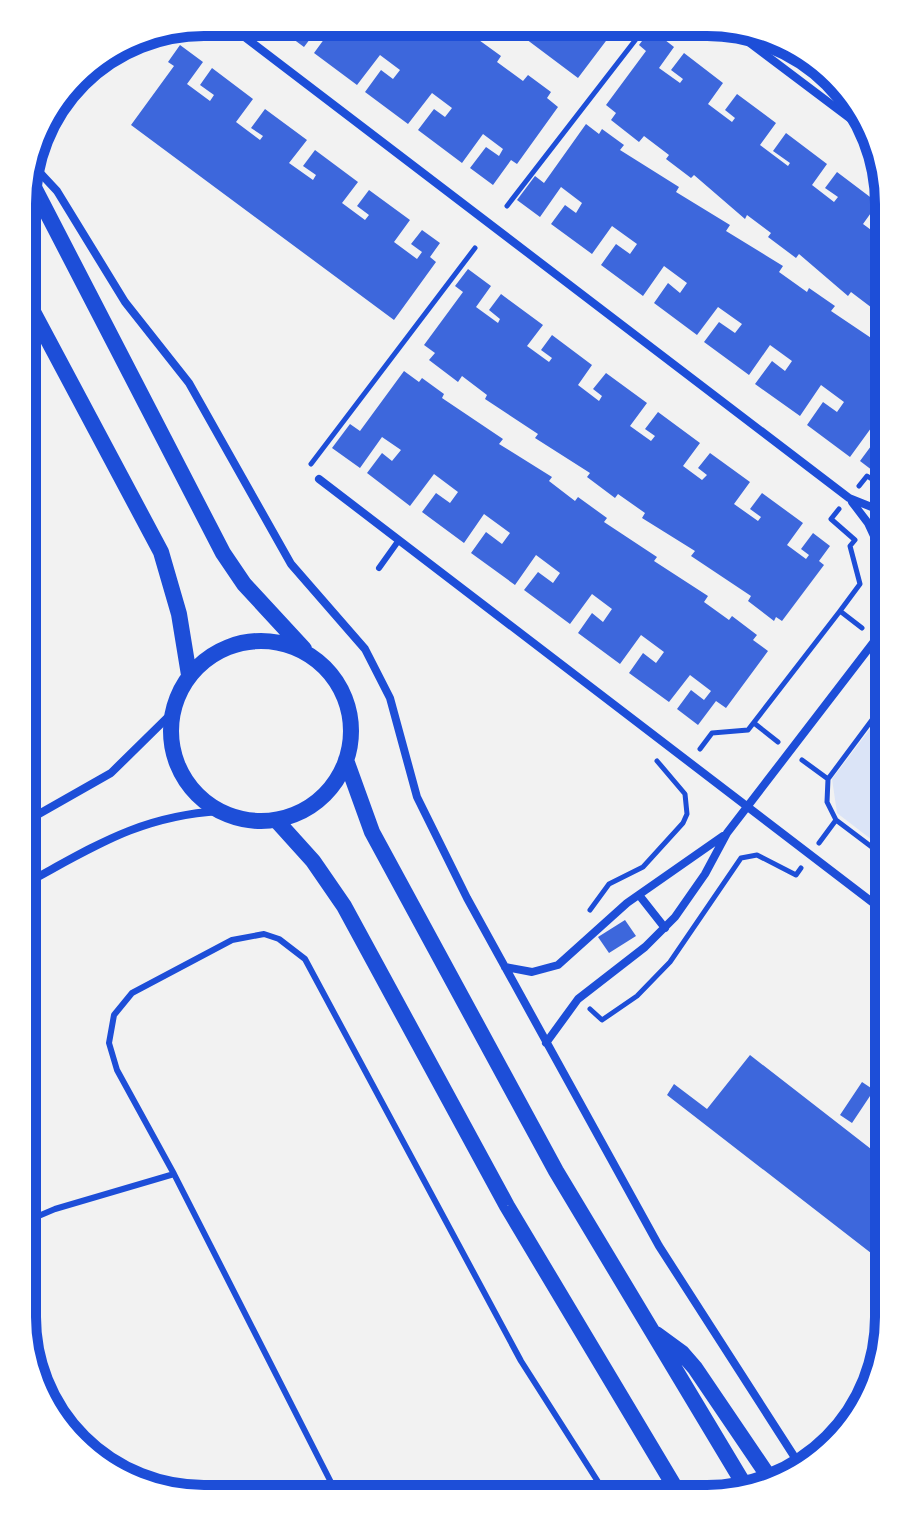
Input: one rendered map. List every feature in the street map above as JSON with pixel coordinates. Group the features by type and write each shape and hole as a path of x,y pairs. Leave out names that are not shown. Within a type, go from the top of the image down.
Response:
{"main road":[{"path":"37,192 223,553 260,603 338,684 346,702 350,731 346,760 335,781 307,809 276,820 247,820 220,811 200,798 185,781 175,760 172,713 189,675 214,653 246,642 280,643 311,656"},
{"path":"36,317 161,552 179,614 189,675"},
{"path":"346,760 357,796 389,866 556,1171 742,1481"},
{"path":"276,820 313,861 344,906 507,1206 674,1485"},
{"path":"651,1331 682,1353 695,1368 767,1474"}],"street":[{"path":"243,36 849,498 875,538"},
{"path":"748,41 853,121"},
{"path":"39,172 57,191 125,302 189,383 291,564 365,649 390,698 408,771 427,823 659,1246 796,1459"},
{"path":"319,479 875,904"},
{"path":"849,498 875,508"},
{"path":"546,1043 578,999 636,955 665,928 696,888 727,833 875,640"},
{"path":"36,816 111,773 172,713"},
{"path":"36,878 129,828 169,816 220,811"},
{"path":"505,967 532,972 558,965 639,895 727,833"},
{"path":"639,895 665,928"}],"lane":[{"path":"379,568 399,540"},
{"path":"332,1485 174,1174 117,1070 109,1043 114,1015 132,993 232,940 264,934 279,939 305,959 521,1361 600,1485"},
{"path":"36,1217 174,1174"}],"path":[{"path":"507,206 638,36"},
{"path":"319,479 307,471 475,248"},
{"path":"849,498 831,519 855,540 850,546 860,584 840,611 875,638"},
{"path":"875,716 828,779 827,802 836,820 875,849"},
{"path":"578,999 602,1020 637,996 683,946 741,858 757,855 796,875 836,820"}],"shaded area":[{"path":"875,722 875,842 837,813 832,779"}],"building":[{"path":"289,36 312,36 304,47"},
{"path":"326,36 464,36 469,40 473,36 501,56 497,62 523,81 528,75 551,92 547,98 558,107 517,164 511,160 493,185 470,168 486,147 499,156 503,149 483,134 462,163 418,130 434,109 445,117 452,108 432,93 408,124 365,92 381,70 393,79 400,70 380,55 357,85 314,53"},
{"path":"522,36 610,36 578,78"},
{"path":"646,36 660,36 674,47 659,68 680,83 683,79 671,70 684,53 723,83 708,104 732,122 735,118 725,110 737,94 776,123 760,145 788,166 790,163 773,151 786,133 827,164 812,185 834,202 838,197 825,188 837,172 875,201 875,207 863,224 875,233 875,310 851,292 848,296 799,254 796,258 768,237 771,233 747,215 745,219 694,175 691,178 666,159 669,155 644,136 639,142 611,120 616,113 606,105 646,51 639,45"},
{"path":"180,45 203,62 187,84 210,101 214,95 200,85 212,68 253,99 236,122 260,140 263,136 251,128 265,109 307,140 289,163 313,180 316,175 303,166 315,150 358,182 342,203 365,220 369,215 357,206 369,190 410,220 394,242 417,259 422,252 411,244 422,230 440,243 430,257 436,262 394,320 131,125 174,66 168,62"},
{"path":"586,124 599,134 602,129 624,145 620,150 679,187 676,192 730,225 726,231 783,266 779,272 807,292 809,288 835,306 831,311 875,341 875,425 850,457 807,425 823,402 837,412 844,402 821,385 800,416 755,384 772,361 785,371 792,361 770,345 749,375 704,342 719,322 735,333 742,324 718,307 697,335 654,303 668,283 680,293 687,283 664,266 643,296 601,265 616,244 630,254 637,244 612,226 592,254 551,224 565,205 576,213 582,203 561,187 540,217 517,200 535,176 544,183"},
{"path":"468,269 491,286 476,307 498,323 500,319 489,310 501,294 543,325 527,346 549,362 552,358 541,350 552,335 592,365 578,385 599,401 602,396 593,389 606,373 647,403 630,426 651,441 655,436 645,429 658,412 700,443 683,466 702,480 707,475 698,468 710,453 750,482 734,504 758,521 761,517 750,509 762,493 803,523 787,545 806,559 809,555 801,549 813,533 830,546 819,561 824,565 782,621 776,617 774,621 748,601 751,596 691,556 695,551 642,518 645,513 618,494 615,498 587,477 590,473 535,438 538,434 485,399 487,395 462,376 458,382 429,360 435,353 424,345 463,292 455,286"},
{"path":"404,371 419,382 422,378 444,394 442,398 503,439 499,444 552,477 549,481 575,501 578,497 607,518 604,522 657,557 654,561 708,596 704,602 729,620 732,616 757,635 753,640 768,651 726,708 716,701 698,725 677,709 691,690 704,700 711,691 690,675 669,702 629,673 643,653 656,663 664,652 641,635 620,664 578,633 592,613 603,622 612,609 592,594 570,624 524,590 538,572 553,583 560,573 536,555 515,585 471,553 486,532 502,544 510,533 484,514 464,543 422,512 436,493 450,503 458,492 434,474 410,506 367,473 382,453 392,461 401,450 382,437 360,468 332,448 350,424 360,431"},
{"path":"874,442 875,443 875,472 860,461"},
{"path":"625,920 636,936 609,953 598,937"},
{"path":"750,1055 875,1152 875,1256 667,1095 674,1084 707,1109"},
{"path":"862,1082 874,1090 852,1123 840,1115"}]}
